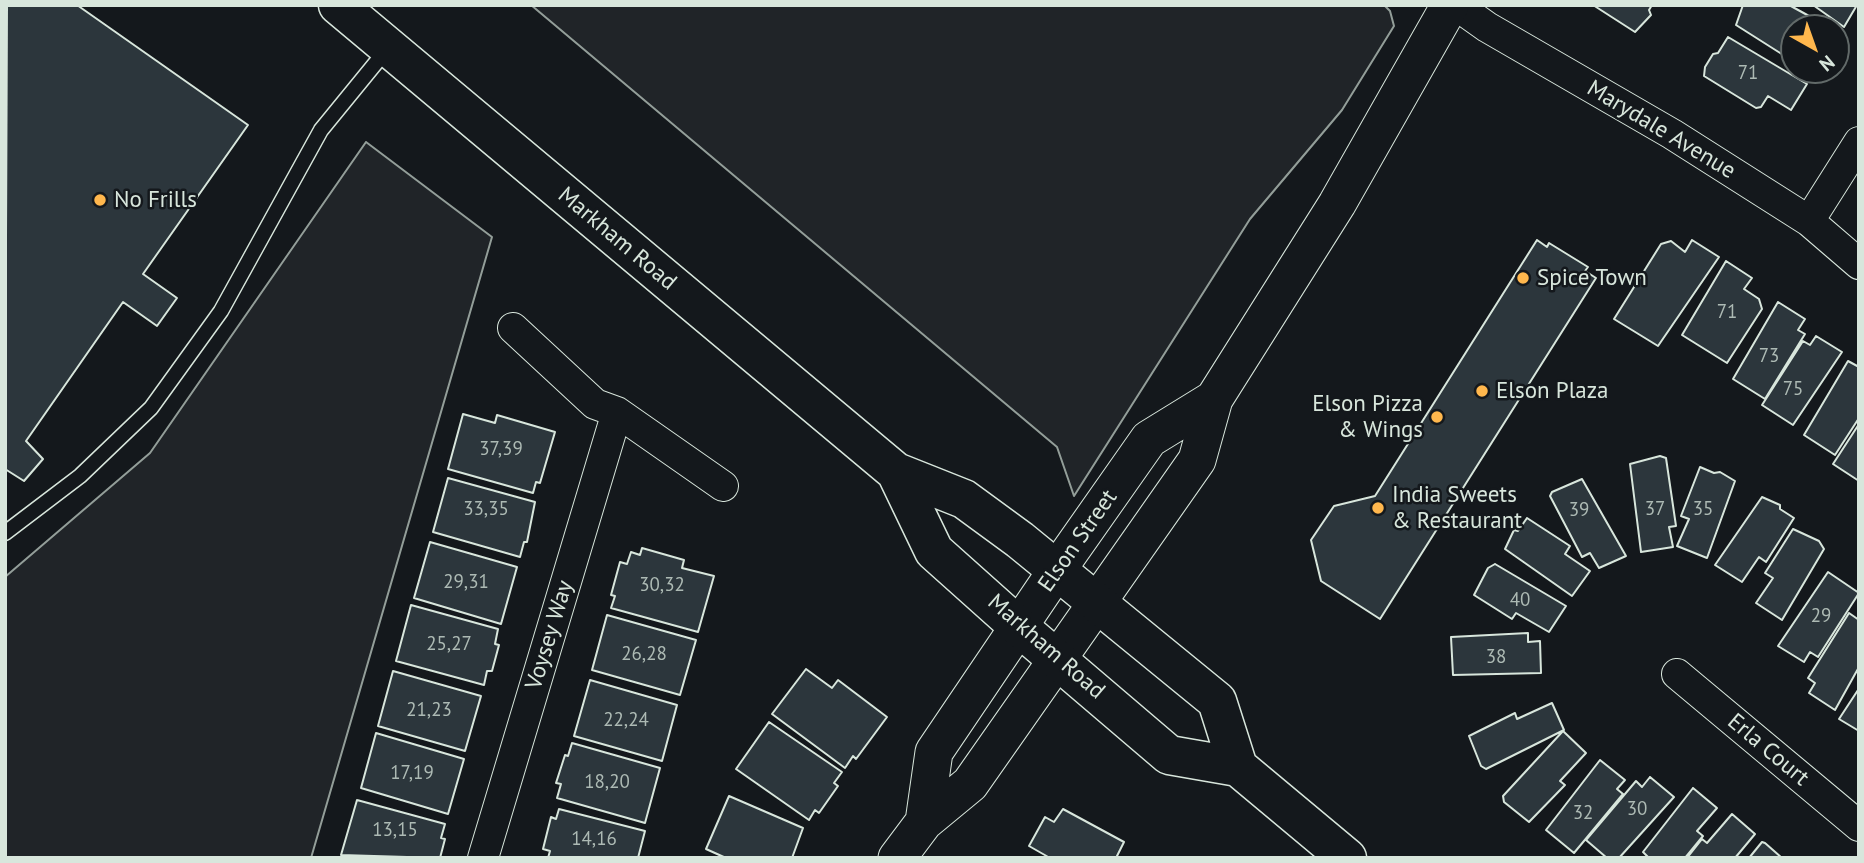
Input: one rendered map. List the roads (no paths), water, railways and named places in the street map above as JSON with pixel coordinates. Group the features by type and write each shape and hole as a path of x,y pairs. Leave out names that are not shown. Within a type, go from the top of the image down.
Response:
{"main road":[{"name":"Markham Road","path":"338,5 896,472 964,499 1057,570 1217,701 1238,767"},
{"name":"Markham Road","path":"896,472 934,551 1019,627 1169,755 1238,767 1347,858"}],"street":[{"name":"Elson Street","path":"897,858 924,822 970,784 1197,460 1214,399 1337,204 1450,5"},
{"name":"Marydale Avenue","path":"1456,5 1487,27 1672,134 1809,222 1859,264"},
{"path":"1809,222 1859,142"},
{"path":"513,328 595,404 617,412 723,486"},
{"name":"Elson Street","path":"924,822 934,752 1057,570 1149,439 1214,399"},
{"name":"Voysey Way","path":"483,858 617,412"},
{"name":"Erla Court","path":"1677,674 1859,827"}],"lane":[{"path":"5,533 80,475 151,408 221,311 321,130 388,48"}],"place":[{"name":"No Frills","path":"100,200"},
{"name":"Spice Town","path":"1523,278"},
{"name":"Elson Plaza","path":"1482,391"},
{"name":"Elson Pizza & Wings","path":"1437,417"},
{"name":"India Sweets & Restaurant","path":"1378,508"}]}
